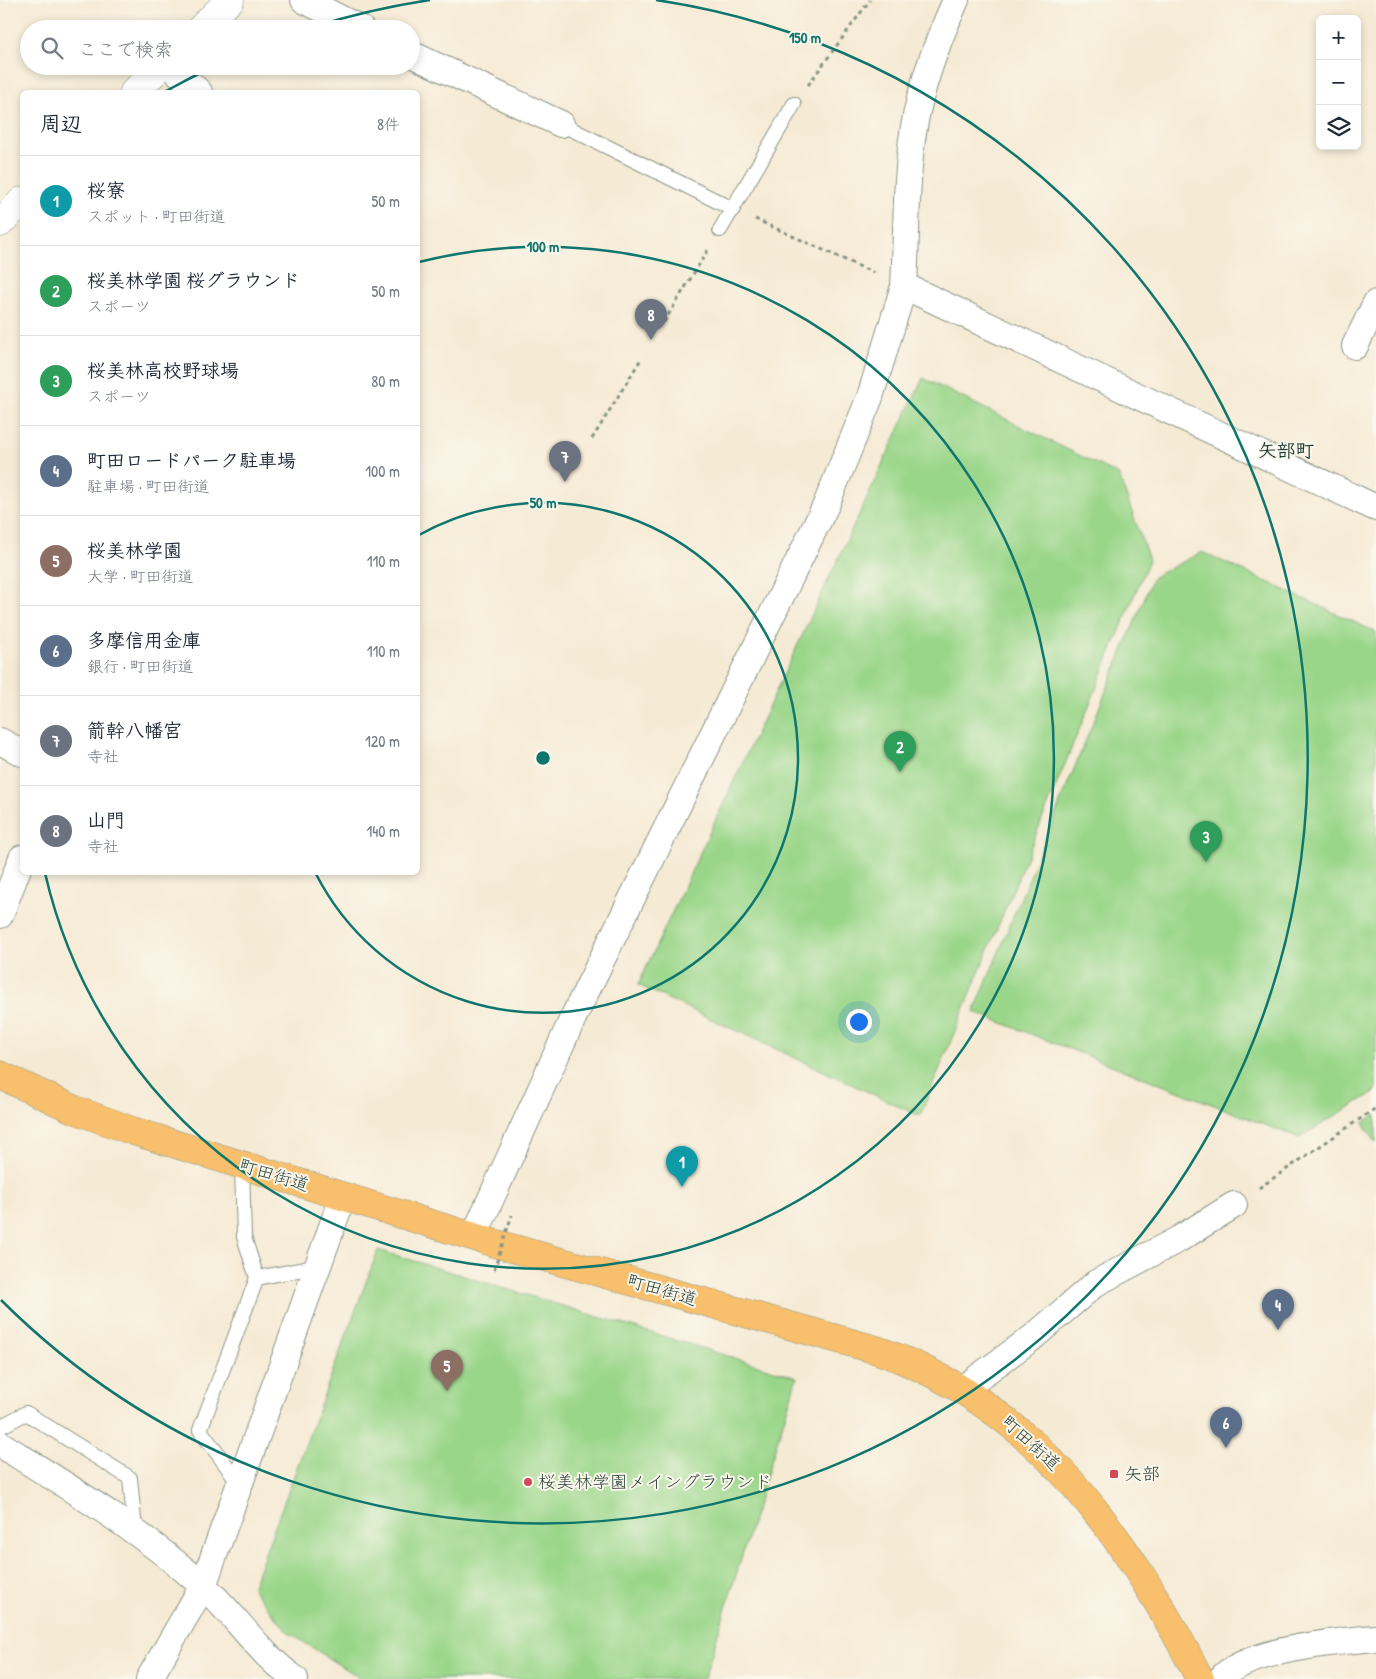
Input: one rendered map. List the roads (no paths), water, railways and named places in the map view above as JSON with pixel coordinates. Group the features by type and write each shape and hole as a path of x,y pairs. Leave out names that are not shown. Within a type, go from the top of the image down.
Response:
{"main road":[{"name":"町田街道","path":"0,1075 73,1109 133,1131 474,1236 876,1350 928,1371 962,1389 1029,1438 1088,1499 1140,1572 1200,1679"}],"street":[{"path":"209,20 230,0"},
{"path":"304,0 343,20"},
{"path":"474,1236 573,1018 826,505 870,397 904,286 908,189 914,127 930,67 956,0"},
{"path":"420,58 561,124"},
{"path":"136,90 152,75"},
{"path":"181,75 197,90"},
{"path":"0,223 20,203"},
{"path":"904,286 1376,508"},
{"path":"1355,346 1376,303"},
{"path":"0,741 20,752"},
{"path":"0,915 20,863"},
{"path":"149,1679 203,1586 319,1266 342,1196"},
{"path":"962,1389 1032,1338 1096,1283 1180,1239 1234,1205"},
{"path":"0,1444 135,1530 203,1586 276,1665 294,1679"},
{"path":"1220,1679 1226,1672 1262,1657 1331,1641 1376,1638"}],"lane":[{"path":"720,230 794,104"},
{"path":"561,124 733,209"},
{"path":"240,1484 200,1430 258,1278 244,1237 242,1165"},
{"path":"258,1278 319,1266"},
{"path":"0,1427 26,1414 130,1478 135,1530"}],"place":[{"name":"山門","path":"651,340"},
{"name":"箭幹八幡宮","path":"565,482"},
{"name":"桜美林学園 桜グラウンド","path":"900,772"},
{"name":"桜美林高校野球場","path":"1206,862"},
{"name":"桜寮","path":"682,1187"},
{"name":"町田ロードパーク駐車場","path":"1278,1330"},
{"name":"桜美林学園","path":"447,1391"},
{"name":"多摩信用金庫","path":"1226,1448"},
{"name":"矢部","path":"1114,1474"},
{"name":"桜美林学園メイングラウンド","path":"528,1482"}],"district":[{"name":"矢部町","path":"1286,450"}]}
